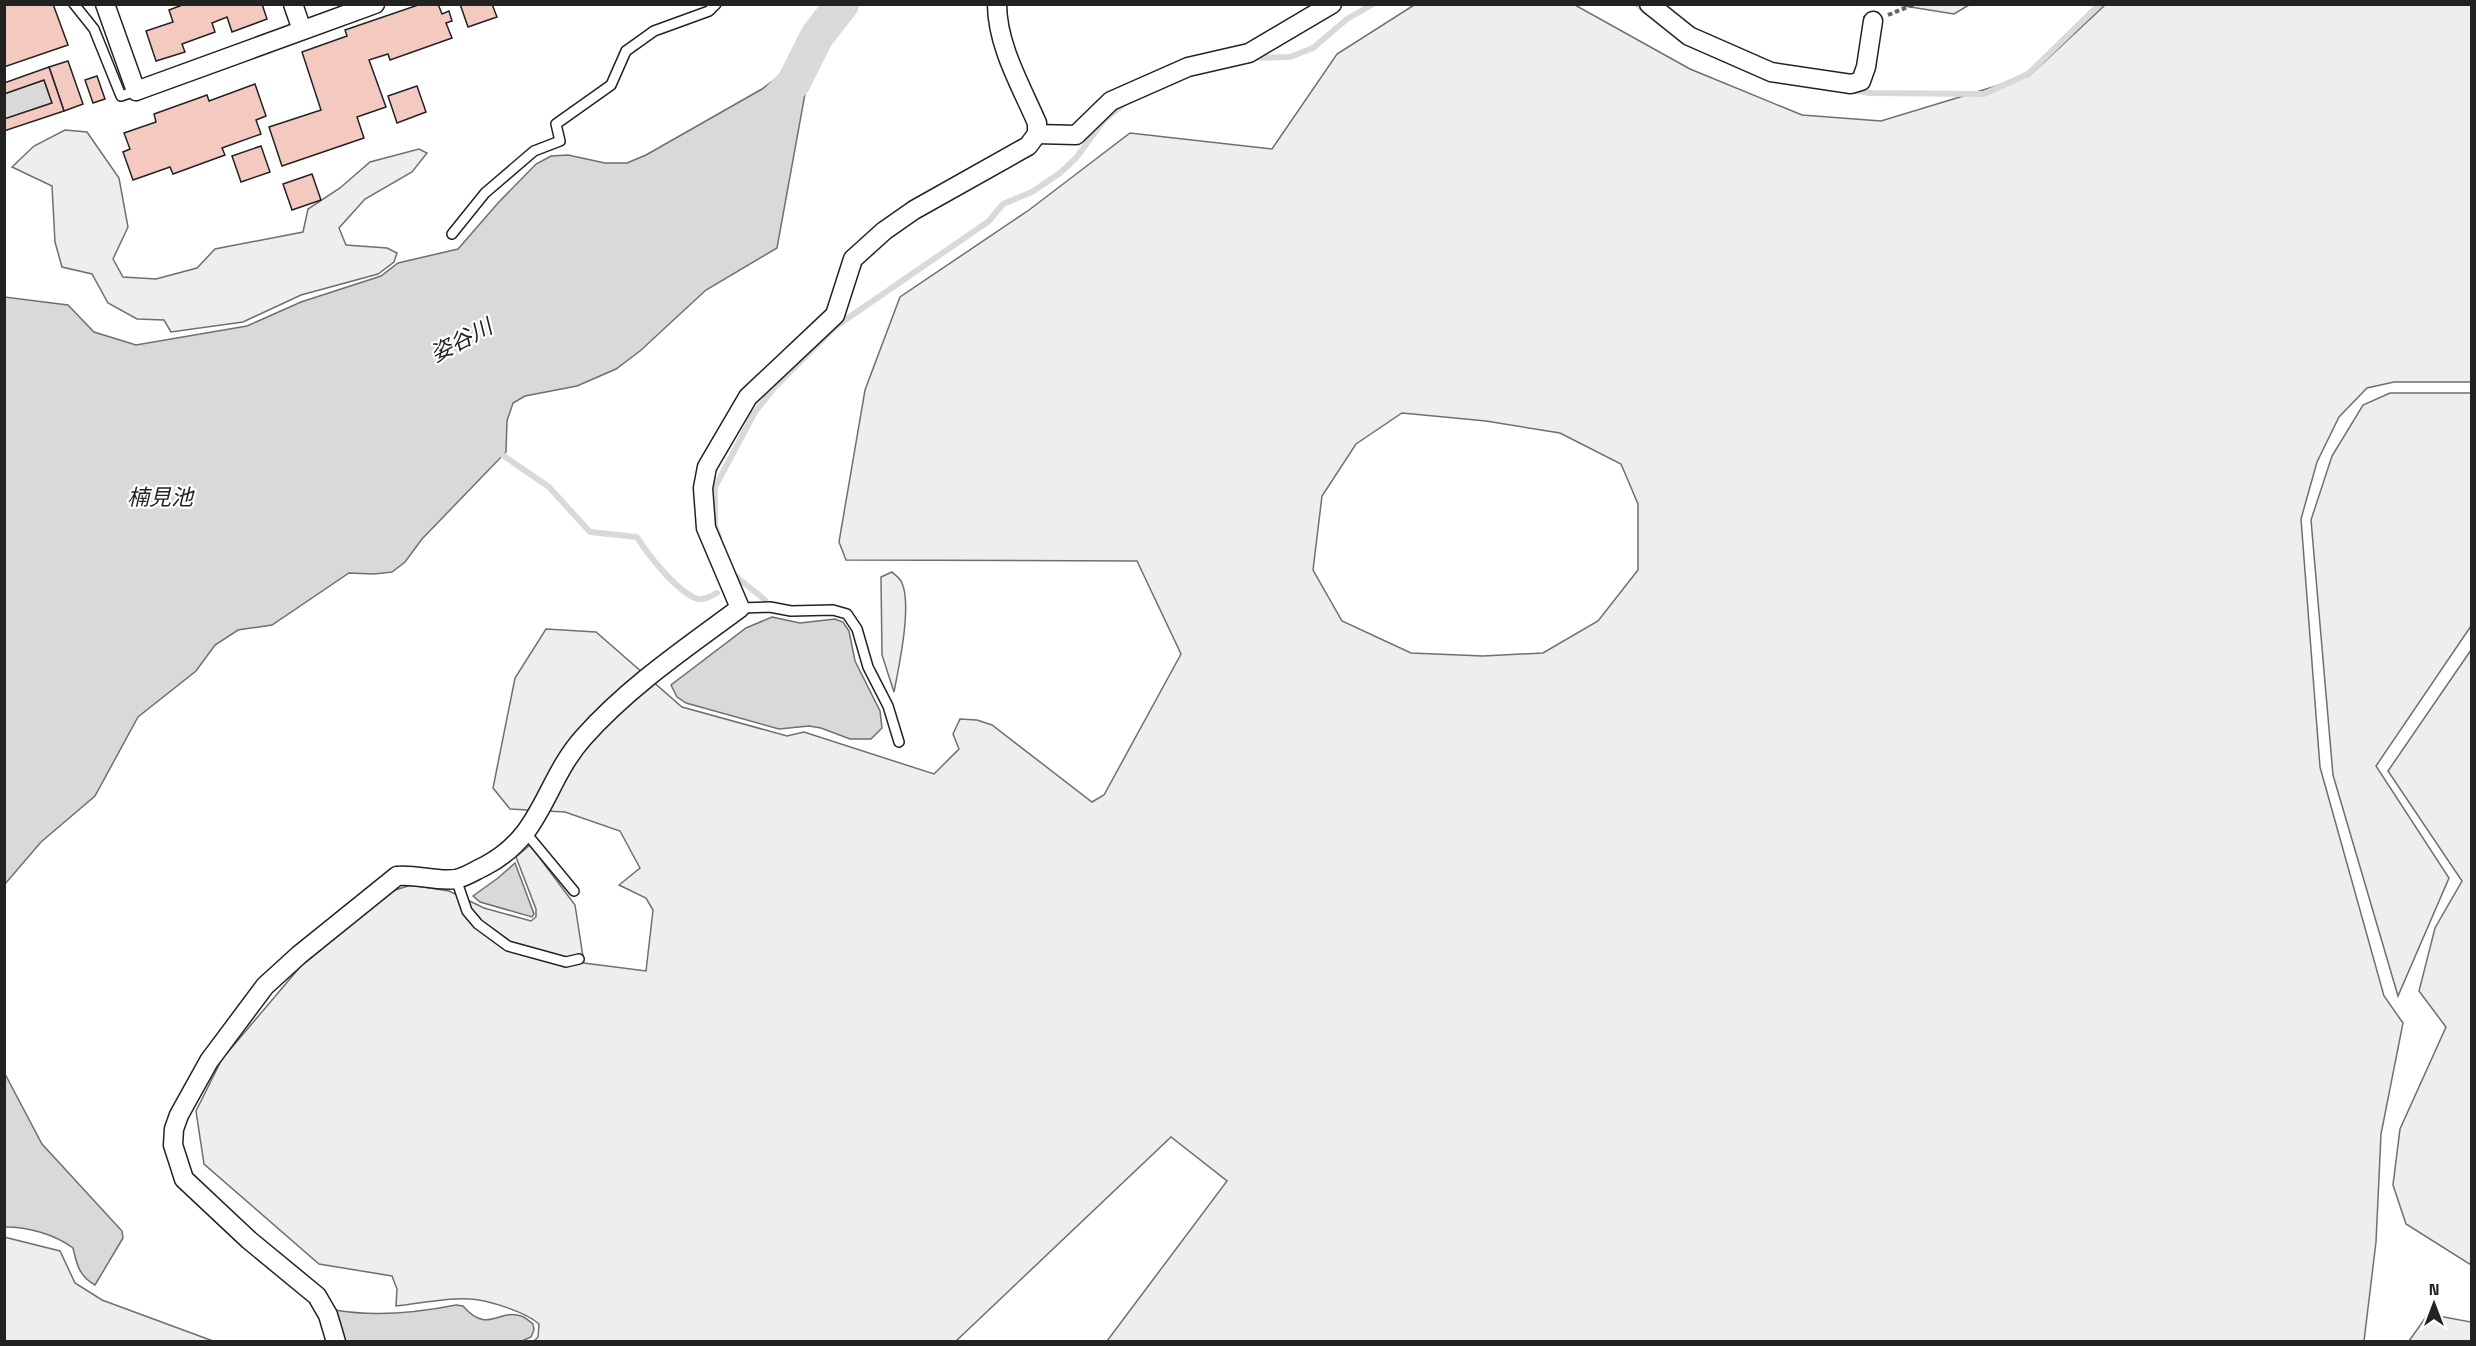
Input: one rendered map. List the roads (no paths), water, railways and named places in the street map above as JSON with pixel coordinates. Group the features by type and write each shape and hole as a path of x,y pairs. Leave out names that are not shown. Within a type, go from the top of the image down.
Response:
{"street":[{"path":"105,4 136,91 375,4"},
{"path":"292,4 302,30"},
{"path":"336,1341 328,1315 317,1296 249,1240 183,1179 173,1145 174,1129 199,1079 223,1039 266,986 299,955 397,876 414,874 456,879 494,861 507,852 526,833 562,768 581,740 615,705 740,608 706,528 703,488 707,467 748,397 835,315 853,259 884,231 914,210 1028,146 1036,134 1036,123 1007,54 997,18 997,4"},
{"path":"1036,134 1076,135 1111,101 1188,67 1249,52 1332,4"},
{"path":"1649,4 1689,36 1771,72 1851,84 1861,81 1866,67 1873,21"}],"lane":[{"path":"74,4 94,29 121,96 136,91"},
{"path":"452,234 485,193 534,151 560,141 556,124 610,85 626,51 654,31 709,11 716,4"},
{"path":"740,608 770,607 791,611 833,610 847,614 857,629 868,667 888,706 899,742"},
{"path":"526,833 574,891"},
{"path":"456,879 467,911 478,924 508,946 566,962 579,959"}],"water":[{"name":"楠見池","path":"786,71 807,83 777,248 706,290 640,351 616,369 577,386 525,396 513,403 507,421 506,452 422,539 405,562 392,572 349,573 272,625 238,630 215,645 196,671 138,717 95,796 41,842 5,884 5,297 68,305 94,332 136,345 247,326 301,302 381,276 398,263 458,249 536,164 551,156 568,155 605,163 627,163 646,155 762,89"},
{"path":"44,80 52,103 5,119 4,94"},
{"path":"772,617 800,623 835,619 843,622 849,631 855,661 880,711 882,728 871,739 850,739 809,726 779,729 686,703 677,697 671,685 746,628"},
{"path":"515,863 534,914 532,917 480,902 473,896"},
{"path":"5,1074 42,1144 122,1231 123,1238 95,1285 82,1274 73,1248 66,1243 40,1232 5,1227"},
{"path":"463,1306 480,1319 487,1320 513,1314 521,1316 533,1324 534,1330 531,1337 522,1341 345,1341 335,1310 396,1313"}],"waterway":[{"name":"姿谷川","path":"766,112 794,82 817,36 842,4"},
{"path":"1253,58 1290,57 1313,48 1347,19 1373,4"},
{"path":"1637,4 1646,12"},
{"path":"1851,90 1870,93 1984,94 2028,74 2100,4"},
{"path":"719,537 715,526 715,487 755,412 775,387 835,327 989,221 1003,204 1032,192 1060,173 1076,158 1104,120 1125,103"},
{"path":"498,452 549,487 590,532 637,537 663,571 687,594 701,599 717,593"},
{"path":"733,574 765,600"}]}
